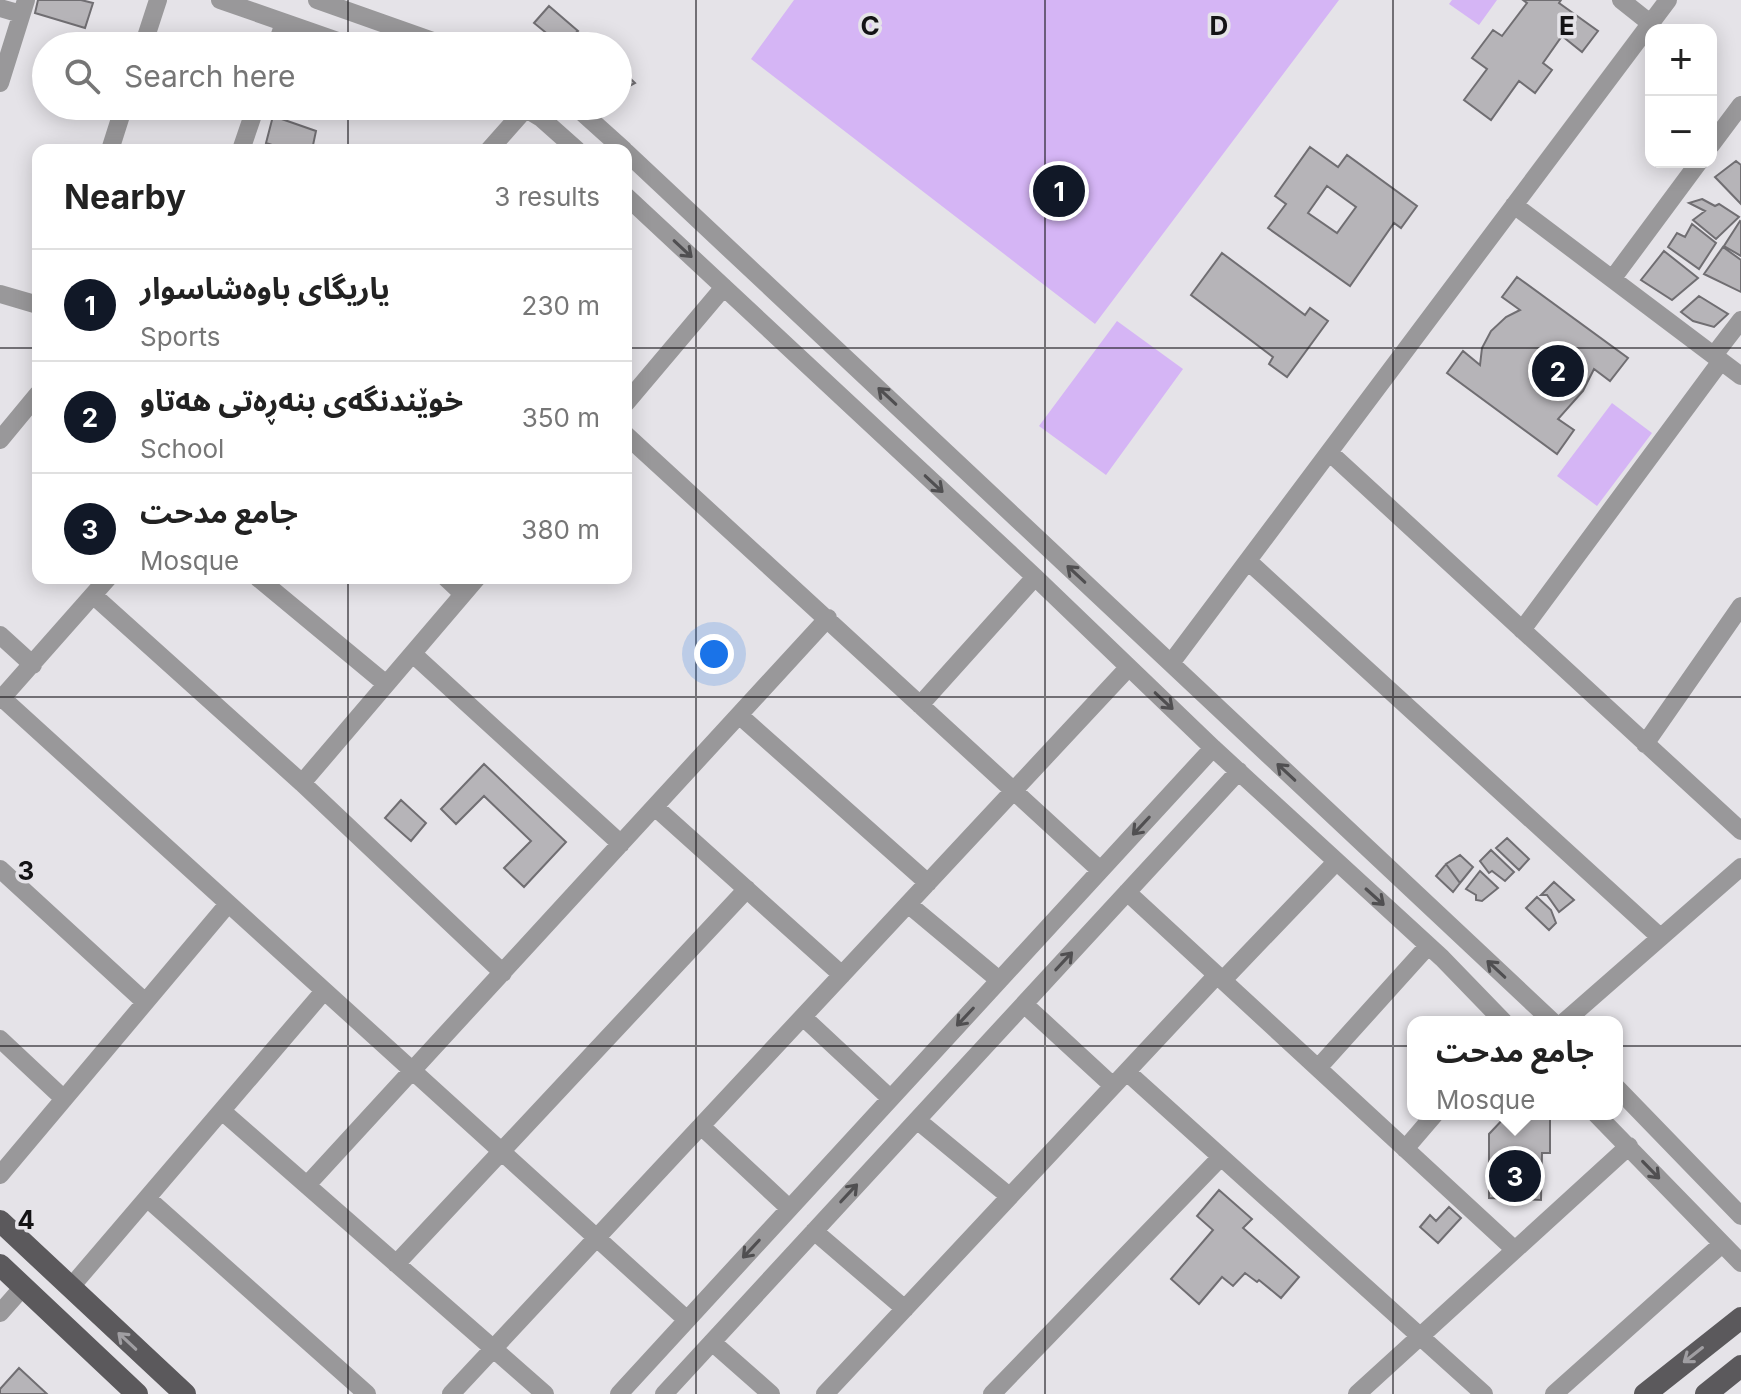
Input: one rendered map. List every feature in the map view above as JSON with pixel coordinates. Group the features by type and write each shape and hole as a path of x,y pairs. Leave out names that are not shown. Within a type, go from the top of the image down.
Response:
{"main road":[{"path":"0,1221 185,1394"},
{"path":"0,1265 137,1394"},
{"path":"1645,1394 1741,1318"},
{"path":"1706,1394 1741,1366"}],"street":[{"path":"148,32 158,0"},
{"path":"220,0 311,32"},
{"path":"317,0 360,7 416,32"},
{"path":"1621,0 1650,23"},
{"path":"1171,663 1668,0"},
{"path":"0,8 24,7 0,83"},
{"path":"281,32 284,23"},
{"path":"1717,137 1741,105"},
{"path":"112,144 120,120"},
{"path":"243,144 251,120"},
{"path":"494,144 514,120"},
{"path":"543,120 571,144"},
{"path":"591,120 617,144"},
{"path":"632,158 1547,1016"},
{"path":"1613,278 1695,168"},
{"path":"632,203 1428,946 1498,1016"},
{"path":"1514,205 1741,376"},
{"path":"632,396 724,287"},
{"path":"0,294 32,303"},
{"path":"1522,630 1741,320"},
{"path":"0,440 32,401"},
{"path":"632,440 1100,870"},
{"path":"1329,452 1741,831"},
{"path":"1248,561 1660,937"},
{"path":"920,705 1035,577"},
{"path":"103,584 1,699 686,1319"},
{"path":"265,584 386,684"},
{"path":"452,584 463,594"},
{"path":"302,783 472,584"},
{"path":"93,595 302,783 503,973"},
{"path":"1645,744 1741,606"},
{"path":"1092,631 1114,609"},
{"path":"307,1185 828,618"},
{"path":"0,635 33,665"},
{"path":"413,654 621,844"},
{"path":"451,1394 1128,668"},
{"path":"739,715 928,883"},
{"path":"619,1394 1213,748"},
{"path":"664,1394 1239,771"},
{"path":"1177,787 1202,811"},
{"path":"1294,821 1314,798"},
{"path":"655,807 842,975"},
{"path":"825,1394 1113,1086 1336,862"},
{"path":"1571,1016 1741,867"},
{"path":"0,869 145,1002"},
{"path":"396,1264 747,889"},
{"path":"1127,892 1515,1250"},
{"path":"0,1175 228,904"},
{"path":"908,904 999,980"},
{"path":"1318,1068 1428,946"},
{"path":"70,1288 324,991"},
{"path":"1024,1004 1113,1086"},
{"path":"803,1017 890,1098"},
{"path":"0,1039 64,1099"},
{"path":"1127,1072 1484,1394"},
{"path":"1623,1094 1741,1216"},
{"path":"222,1111 545,1394"},
{"path":"917,1120 1009,1196"},
{"path":"1405,1149 1430,1120"},
{"path":"1602,1120 1741,1263"},
{"path":"701,1126 789,1208"},
{"path":"1357,1394 1629,1146"},
{"path":"992,1394 1221,1157"},
{"path":"147,1198 367,1394"},
{"path":"814,1231 905,1309"},
{"path":"1554,1394 1722,1244"},
{"path":"0,1313 23,1287"},
{"path":"712,1342 771,1394"}],"shaded area":[{"path":"794,0 1339,0 1095,324 751,59"},
{"path":"1452,0 1497,0 1479,25 1449,4"},
{"path":"1117,321 1183,369 1106,475 1039,426"},
{"path":"1612,403 1652,433 1597,506 1557,476"}],"building":[{"path":"38,0 93,3 85,28 35,13"},
{"path":"1523,0 1561,0 1559,3 1598,31 1582,52 1562,36 1543,63 1552,70 1535,93 1519,81 1491,120 1464,100 1487,69 1472,58 1493,30 1502,36 1527,3"},
{"path":"549,6 578,31 545,32 534,23"},
{"path":"272,120 284,120 316,131 313,144 266,143"},
{"path":"1310,147 1338,167 1347,155 1417,206 1401,228 1394,223 1350,286 1268,228 1286,204 1275,196","holes":["1327,186 1356,207 1337,233 1308,213"]},
{"path":"1736,161 1741,165 1741,204 1715,177"},
{"path":"1702,199 1715,206 1719,204 1739,217 1716,239 1693,220 1705,211 1689,203"},
{"path":"1741,222 1741,256 1724,246"},
{"path":"1692,224 1716,243 1699,269 1668,247 1677,233 1685,237"},
{"path":"1723,247 1741,260 1741,292 1704,274"},
{"path":"1664,251 1698,278 1672,300 1641,280"},
{"path":"1222,253 1305,315 1310,308 1328,321 1287,377 1269,364 1273,357 1191,295"},
{"path":"1517,277 1628,358 1610,381 1594,369 1583,391 1558,419 1574,430 1557,454 1447,373 1463,351 1480,365 1482,348 1491,331 1506,317 1520,310 1502,297"},
{"path":"1699,296 1728,314 1714,327 1693,321 1681,312"},
{"path":"484,764 566,842 524,887 504,868 531,841 484,796 456,824 441,809"},
{"path":"401,800 426,823 411,841 385,818"},
{"path":"1507,838 1529,859 1519,870 1496,848"},
{"path":"1491,850 1514,872 1505,881 1492,871 1489,873 1480,861"},
{"path":"1460,855 1473,867 1460,883 1446,864"},
{"path":"1446,864 1460,883 1453,892 1436,876"},
{"path":"1480,871 1498,888 1482,901 1476,900 1476,895 1466,889"},
{"path":"1554,882 1574,900 1559,912 1547,895 1541,895"},
{"path":"1537,897 1551,910 1556,923 1549,930 1526,908"},
{"path":"1502,1120 1550,1120 1550,1153 1542,1153 1541,1200 1489,1198 1489,1134"},
{"path":"1219,1190 1252,1219 1243,1228 1299,1277 1281,1298 1245,1273 1233,1286 1222,1277 1199,1304 1171,1279 1213,1230 1197,1216"},
{"path":"1449,1207 1461,1218 1438,1243 1420,1227 1430,1215 1436,1221"},
{"path":"19,1368 47,1394 0,1394 0,1389"}],"place":[{"name":"یاریگای باوەشاسوار","path":"1059,191"},
{"name":"خوێندنگەی بنەڕەتی هەتاو","path":"1558,371"},
{"name":"جامع مدحت","path":"1515,1176"}]}
